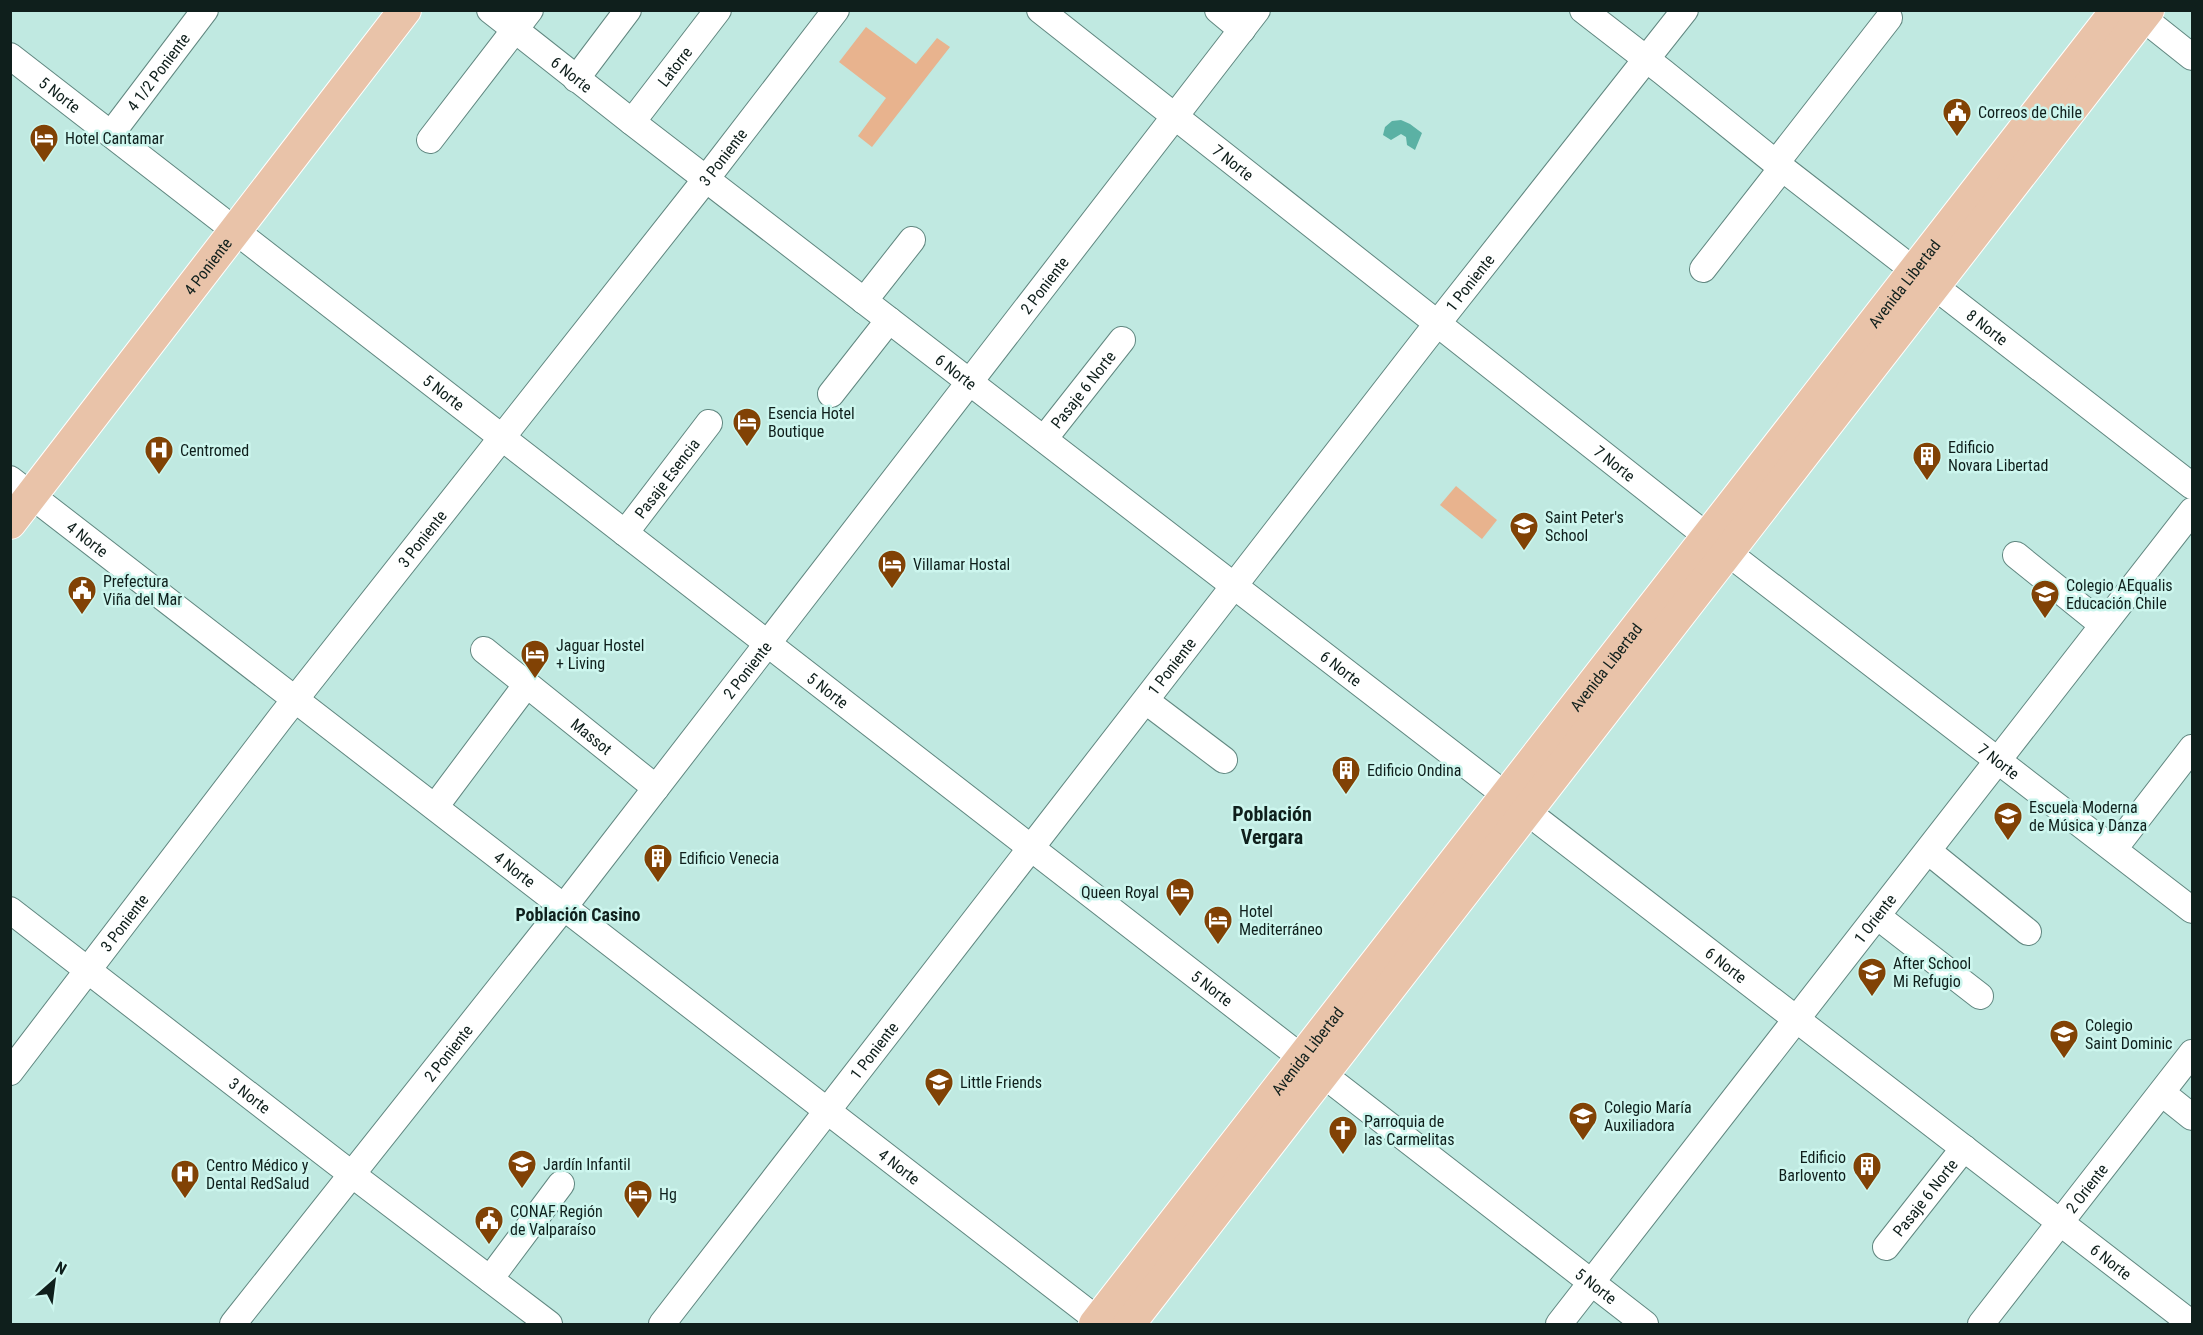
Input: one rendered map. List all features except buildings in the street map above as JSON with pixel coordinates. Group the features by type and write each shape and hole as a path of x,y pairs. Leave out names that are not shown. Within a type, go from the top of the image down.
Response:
{"main road":[{"name":"4 Poniente","path":"10,523 21,487 236,231 405,10"},
{"name":"Avenida Libertad","path":"1129,1324 1312,1066 1923,278 2135,12"},
{"name":"Avenida Libertad","path":"1098,1323 1200,1191 1312,1066"}],"street":[{"name":"4 1/2 Poniente","path":"111,134 205,10"},
{"name":"6 Norte","path":"490,10 523,20 576,79 2193,1324"},
{"path":"576,79 628,10"},
{"name":"Latorre","path":"632,122 718,10"},
{"name":"3 Poniente","path":"10,1072 295,699 706,179 836,10"},
{"name":"7 Norte","path":"1040,10 1717,544 2193,910"},
{"path":"1218,10 1250,20"},
{"name":"8 Norte","path":"1583,10 1779,166 2193,486"},
{"name":"1 Poniente","path":"662,1324 1234,586 1685,10"},
{"path":"2135,12 2193,57"},
{"path":"1703,269 1889,18"},
{"path":"430,140 523,20"},
{"name":"2 Poniente","path":"233,1324 564,908 1250,20"},
{"name":"5 Norte","path":"10,56 1645,1324"},
{"path":"864,301 912,240"},
{"path":"831,394 890,320"},
{"name":"Pasaje 6 Norte","path":"1044,439 1122,340"},
{"name":"Pasaje Esencia","path":"625,533 709,423"},
{"name":"4 Norte","path":"21,487 1098,1323"},
{"name":"1 Oriente","path":"1559,1324 2193,511"},
{"path":"2016,555 2103,625"},
{"name":"Massot","path":"484,650 656,788"},
{"path":"435,807 527,684"},
{"path":"1146,701 1224,760"},
{"path":"2114,849 2193,748"},
{"path":"1928,851 2028,932"},
{"name":"3 Norte","path":"10,910 549,1324"},
{"path":"1877,916 1980,996"},
{"name":"2 Oriente","path":"1981,1324 2193,1053"},
{"path":"2162,1092 2193,1117"},
{"name":"Pasaje 6 Norte","path":"1886,1247 1964,1148"},
{"path":"490,1279 561,1184"}],"shaded area":[{"path":"866,27 916,64 937,38 950,47 872,147 858,136 886,98 839,62"},
{"path":"1401,120 1422,133 1415,150 1407,145 1406,137 1401,134 1391,140 1383,135 1385,127 1392,121"},
{"path":"1456,486 1497,520 1482,539 1440,505"}],"place":[{"name":"Correos de Chile","path":"1957,138"},
{"name":"Hotel Cantamar","path":"44,164"},
{"name":"Esencia Hotel Boutique","path":"747,448"},
{"name":"Centromed","path":"159,476"},
{"name":"Edificio Novara Libertad","path":"1927,482"},
{"name":"Saint Peter's School","path":"1524,552"},
{"name":"Villamar Hostal","path":"892,590"},
{"name":"Prefectura Viña del Mar","path":"82,616"},
{"name":"Colegio AEqualis Educación Chile","path":"2045,620"},
{"name":"Jaguar Hostel + Living","path":"535,680"},
{"name":"Edificio Ondina","path":"1346,796"},
{"name":"Escuela Moderna de Música y Danza","path":"2008,842"},
{"name":"Edificio Venecia","path":"658,884"},
{"name":"Queen Royal","path":"1180,918"},
{"name":"Hotel Mediterráneo","path":"1218,946"},
{"name":"After School Mi Refugio","path":"1872,998"},
{"name":"Colegio Saint Dominic","path":"2064,1060"},
{"name":"Little Friends","path":"939,1108"},
{"name":"Colegio María Auxiliadora","path":"1583,1142"},
{"name":"Parroquia de las Carmelitas","path":"1343,1156"},
{"name":"Jardín Infantil","path":"522,1190"},
{"name":"Edificio Barlovento","path":"1867,1192"},
{"name":"Centro Médico y Dental RedSalud","path":"185,1200"},
{"name":"Hg","path":"638,1220"},
{"name":"CONAF Región de Valparaíso","path":"489,1246"}],"district":[{"name":"Población Vergara","path":"1272,826"},
{"name":"Población Casino","path":"578,915"}]}
